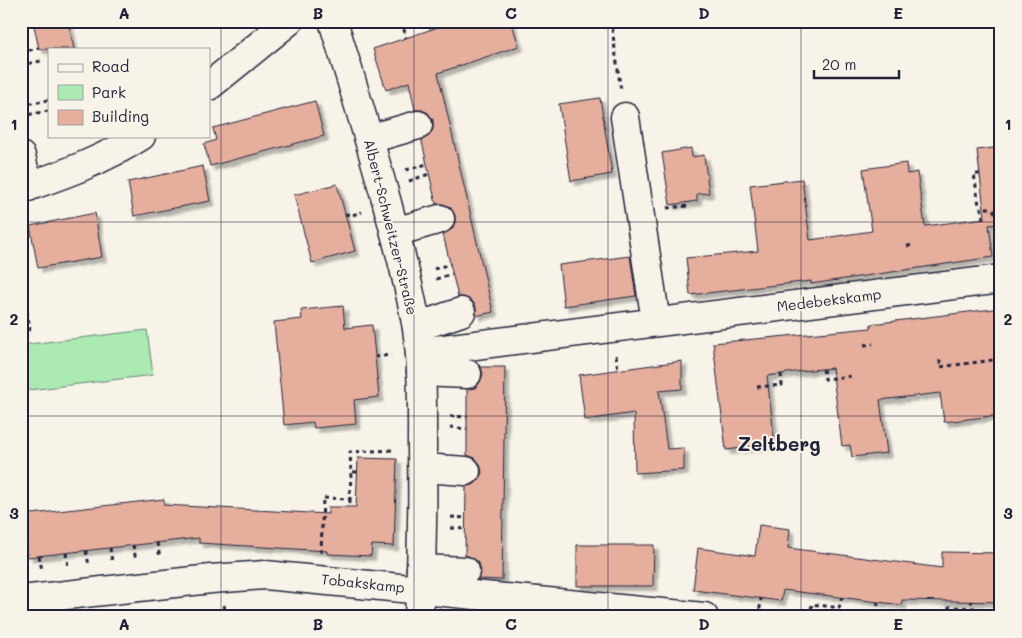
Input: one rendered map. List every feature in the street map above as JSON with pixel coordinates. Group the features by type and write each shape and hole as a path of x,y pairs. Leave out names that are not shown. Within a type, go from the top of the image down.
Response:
{"street":[{"path":"210,85 289,21"},
{"name":"Albert-Schweitzer-Straße","path":"333,21 370,139 395,232 406,277 419,350 423,459 419,617"},
{"path":"625,116 656,322"},
{"path":"370,139 418,125"},
{"path":"21,156 25,188 89,164 120,150 137,138"},
{"path":"395,232 440,219"},
{"name":"Medebekskamp","path":"419,350 1001,279"},
{"path":"461,312 419,350 468,374"},
{"path":"423,459 466,471"},
{"path":"421,579 465,571"},
{"name":"Tobakskamp","path":"21,600 238,576 265,575 320,579 421,579 704,617"}],"path":[{"path":"402,21 406,38"},
{"path":"610,21 625,116"},
{"path":"21,52 39,48"},
{"path":"21,65 41,61"},
{"path":"21,105 48,100"},
{"path":"21,116 48,111"},
{"path":"980,174 974,174 982,219"},
{"path":"981,208 992,208 1001,221"},
{"path":"347,220 352,215"},
{"path":"907,246 915,245"},
{"path":"21,280 30,328 21,346"},
{"path":"864,345 873,344"},
{"path":"940,360 940,367 1001,359"},
{"path":"823,369 825,379 852,376"},
{"path":"758,387 782,385 781,374"},
{"path":"350,507 350,452 423,459"},
{"path":"351,472 357,472"},
{"path":"351,491 357,491"},
{"path":"320,579 323,498 350,499"},
{"path":"810,617 812,604 839,608 842,597"},
{"path":"759,617 761,598"},
{"path":"949,617 949,607 974,608 972,601"},
{"path":"878,602 877,612 905,615 904,617"}],"green space":[{"path":"147,330 153,375 21,391 21,345"}],"building":[{"path":"33,21 68,21 74,48 39,49"},
{"path":"456,21 511,21 519,46 438,73 493,312 476,316 476,307 472,301 464,297 458,297 443,234 452,229 455,215 450,207 436,204 422,142 433,129 433,120 428,113 422,110 415,110 409,82 386,90 373,49"},
{"path":"600,98 612,174 571,181 559,104"},
{"path":"315,101 324,136 210,166 204,144 216,140 213,128"},
{"path":"1001,147 1001,224 989,225 993,257 811,284 811,281 690,295 686,258 758,251 750,185 802,179 810,240 872,231 863,169 906,163 907,174 917,172 925,226 985,218 977,150"},
{"path":"691,148 692,157 704,155 709,193 697,194 697,201 670,205 662,153"},
{"path":"203,166 210,201 134,216 128,182"},
{"path":"337,184 355,251 312,263 294,195"},
{"path":"95,213 102,257 38,268 30,226"},
{"path":"630,256 636,296 564,306 559,265"},
{"path":"343,306 345,328 372,325 379,397 354,400 356,424 314,428 313,422 284,425 274,322 302,319 301,310"},
{"path":"1001,308 1001,415 944,422 940,393 880,400 887,453 852,457 850,445 842,446 832,368 802,371 767,376 775,444 726,450 713,343 871,328 871,324"},
{"path":"682,361 682,389 659,391 667,449 684,448 684,470 635,473 634,413 585,420 579,375"},
{"path":"481,367 505,367 502,580 478,579 481,571 479,563 465,555 466,486 473,485 479,480 482,472 480,464 475,458 467,455 467,389 475,388 480,382 483,374"},
{"path":"358,458 397,459 394,546 372,545 371,556 327,554 327,551 199,543 199,538 28,557 23,515 164,499 164,505 328,514 328,507 356,507"},
{"path":"759,525 790,529 788,548 942,568 942,552 1001,553 1001,602 902,600 902,605 783,590 781,601 693,590 698,548 755,556"},
{"path":"577,545 654,545 653,586 577,586"}],"district":[{"name":"Zeltberg","path":"779,443"}]}
